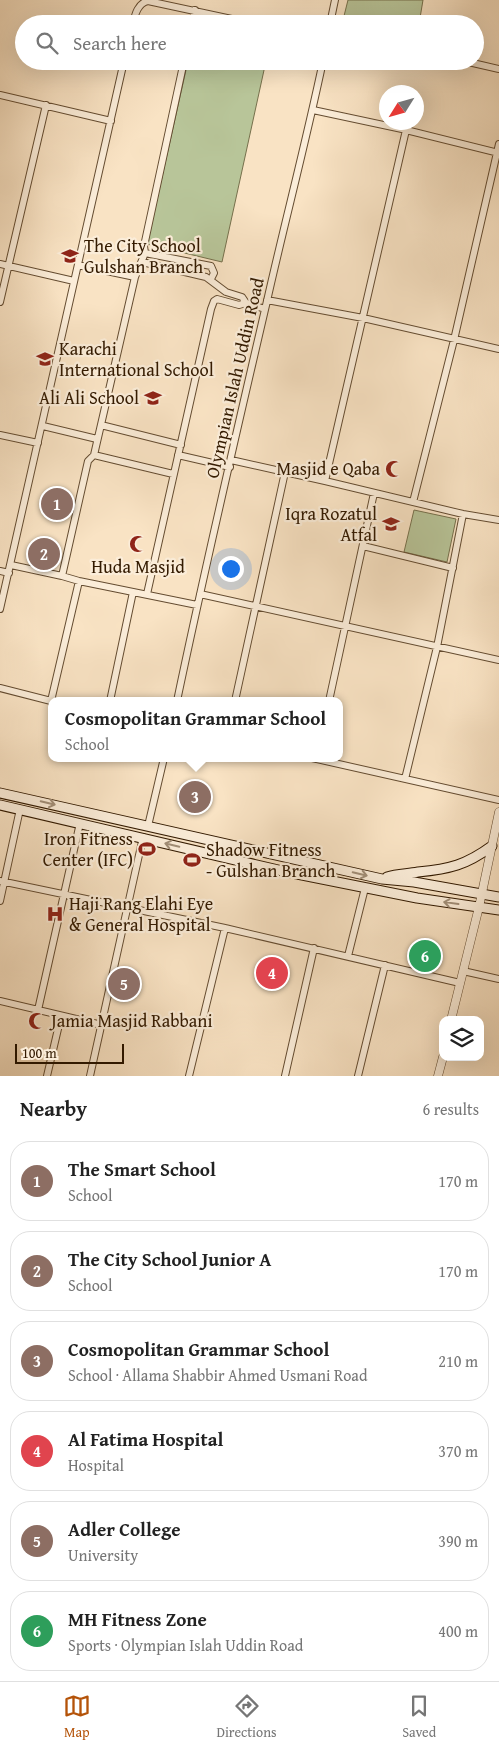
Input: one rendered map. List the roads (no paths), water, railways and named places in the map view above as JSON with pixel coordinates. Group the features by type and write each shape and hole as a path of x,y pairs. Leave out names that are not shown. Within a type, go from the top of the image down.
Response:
{"main road":[{"path":"0,793 382,879 414,882 499,897"},
{"path":"0,805 287,872 365,888 499,910"},
{"path":"382,879 398,874 459,865 473,859 492,846"}],"street":[{"path":"136,15 139,7 148,0 216,15"},
{"path":"332,15 335,0"},
{"path":"194,15 195,10"},
{"path":"484,66 499,69"},
{"path":"0,609 43,426 122,70"},
{"path":"62,576 88,461 94,456 136,277 145,253 144,246 182,70"},
{"name":"Olympian Islah Uddin Road","path":"178,697 197,605 321,70"},
{"path":"0,95 111,122"},
{"path":"0,302 46,105"},
{"path":"313,110 379,124"},
{"path":"325,481 406,130 498,153"},
{"path":"413,502 454,340 499,144"},
{"path":"145,253 211,266 214,272 211,279"},
{"path":"142,262 211,279 226,292 242,297 246,303"},
{"path":"0,264 74,281"},
{"path":"78,265 136,277"},
{"path":"147,594 214,301 217,299 239,305 246,303 265,309"},
{"path":"267,300 363,318 499,349"},
{"path":"101,425 181,445"},
{"path":"43,426 97,439"},
{"path":"0,435 38,443"},
{"path":"178,455 284,472 463,514 499,520"},
{"path":"94,456 173,474"},
{"path":"236,697 284,472"},
{"path":"330,697 374,493"},
{"path":"405,779 454,568 463,514"},
{"path":"364,546 454,568"},
{"path":"11,565 197,605"},
{"path":"0,571 9,573"},
{"path":"52,697 79,581"},
{"path":"111,697 133,592"},
{"path":"200,594 499,660"},
{"path":"0,688 48,700"},
{"path":"148,826 163,762"},
{"path":"328,762 499,800"},
{"path":"0,901 2,882 20,810"},
{"path":"452,1016 479,907 499,813"},
{"path":"38,1010 80,823"},
{"path":"90,1076 143,838"},
{"path":"2,882 226,928 460,983"},
{"path":"348,956 365,888"},
{"path":"189,1076 226,928"},
{"path":"285,1076 314,948"},
{"path":"358,1076 384,965"},
{"path":"463,971 499,979"},
{"path":"0,1001 102,1025"},
{"path":"47,1076 61,1016"},
{"path":"438,1076 442,1061"}],"place":[{"name":"The City School Gulshan Branch","path":"70,256"},
{"name":"Karachi International School","path":"45,359"},
{"name":"Ali Ali School","path":"153,398"},
{"name":"Masjid e Qaba","path":"394,469"},
{"name":"The Smart School","path":"57,504"},
{"name":"Iqra Rozatul Atfal","path":"391,524"},
{"name":"Huda Masjid","path":"138,544"},
{"name":"The City School Junior A","path":"44,554"},
{"name":"Cosmopolitan Grammar School","path":"195,797"},
{"name":"Iron Fitness Center (IFC)","path":"147,849"},
{"name":"Shadow Fitness - Gulshan Branch","path":"192,860"},
{"name":"Haji Rang Elahi Eye & General Hospital","path":"55,914"},
{"name":"MH Fitness Zone","path":"425,956"},
{"name":"Al Fatima Hospital","path":"272,973"},
{"name":"Adler College","path":"124,984"},
{"name":"Jamia Masjid Rabbani","path":"37,1021"}]}
